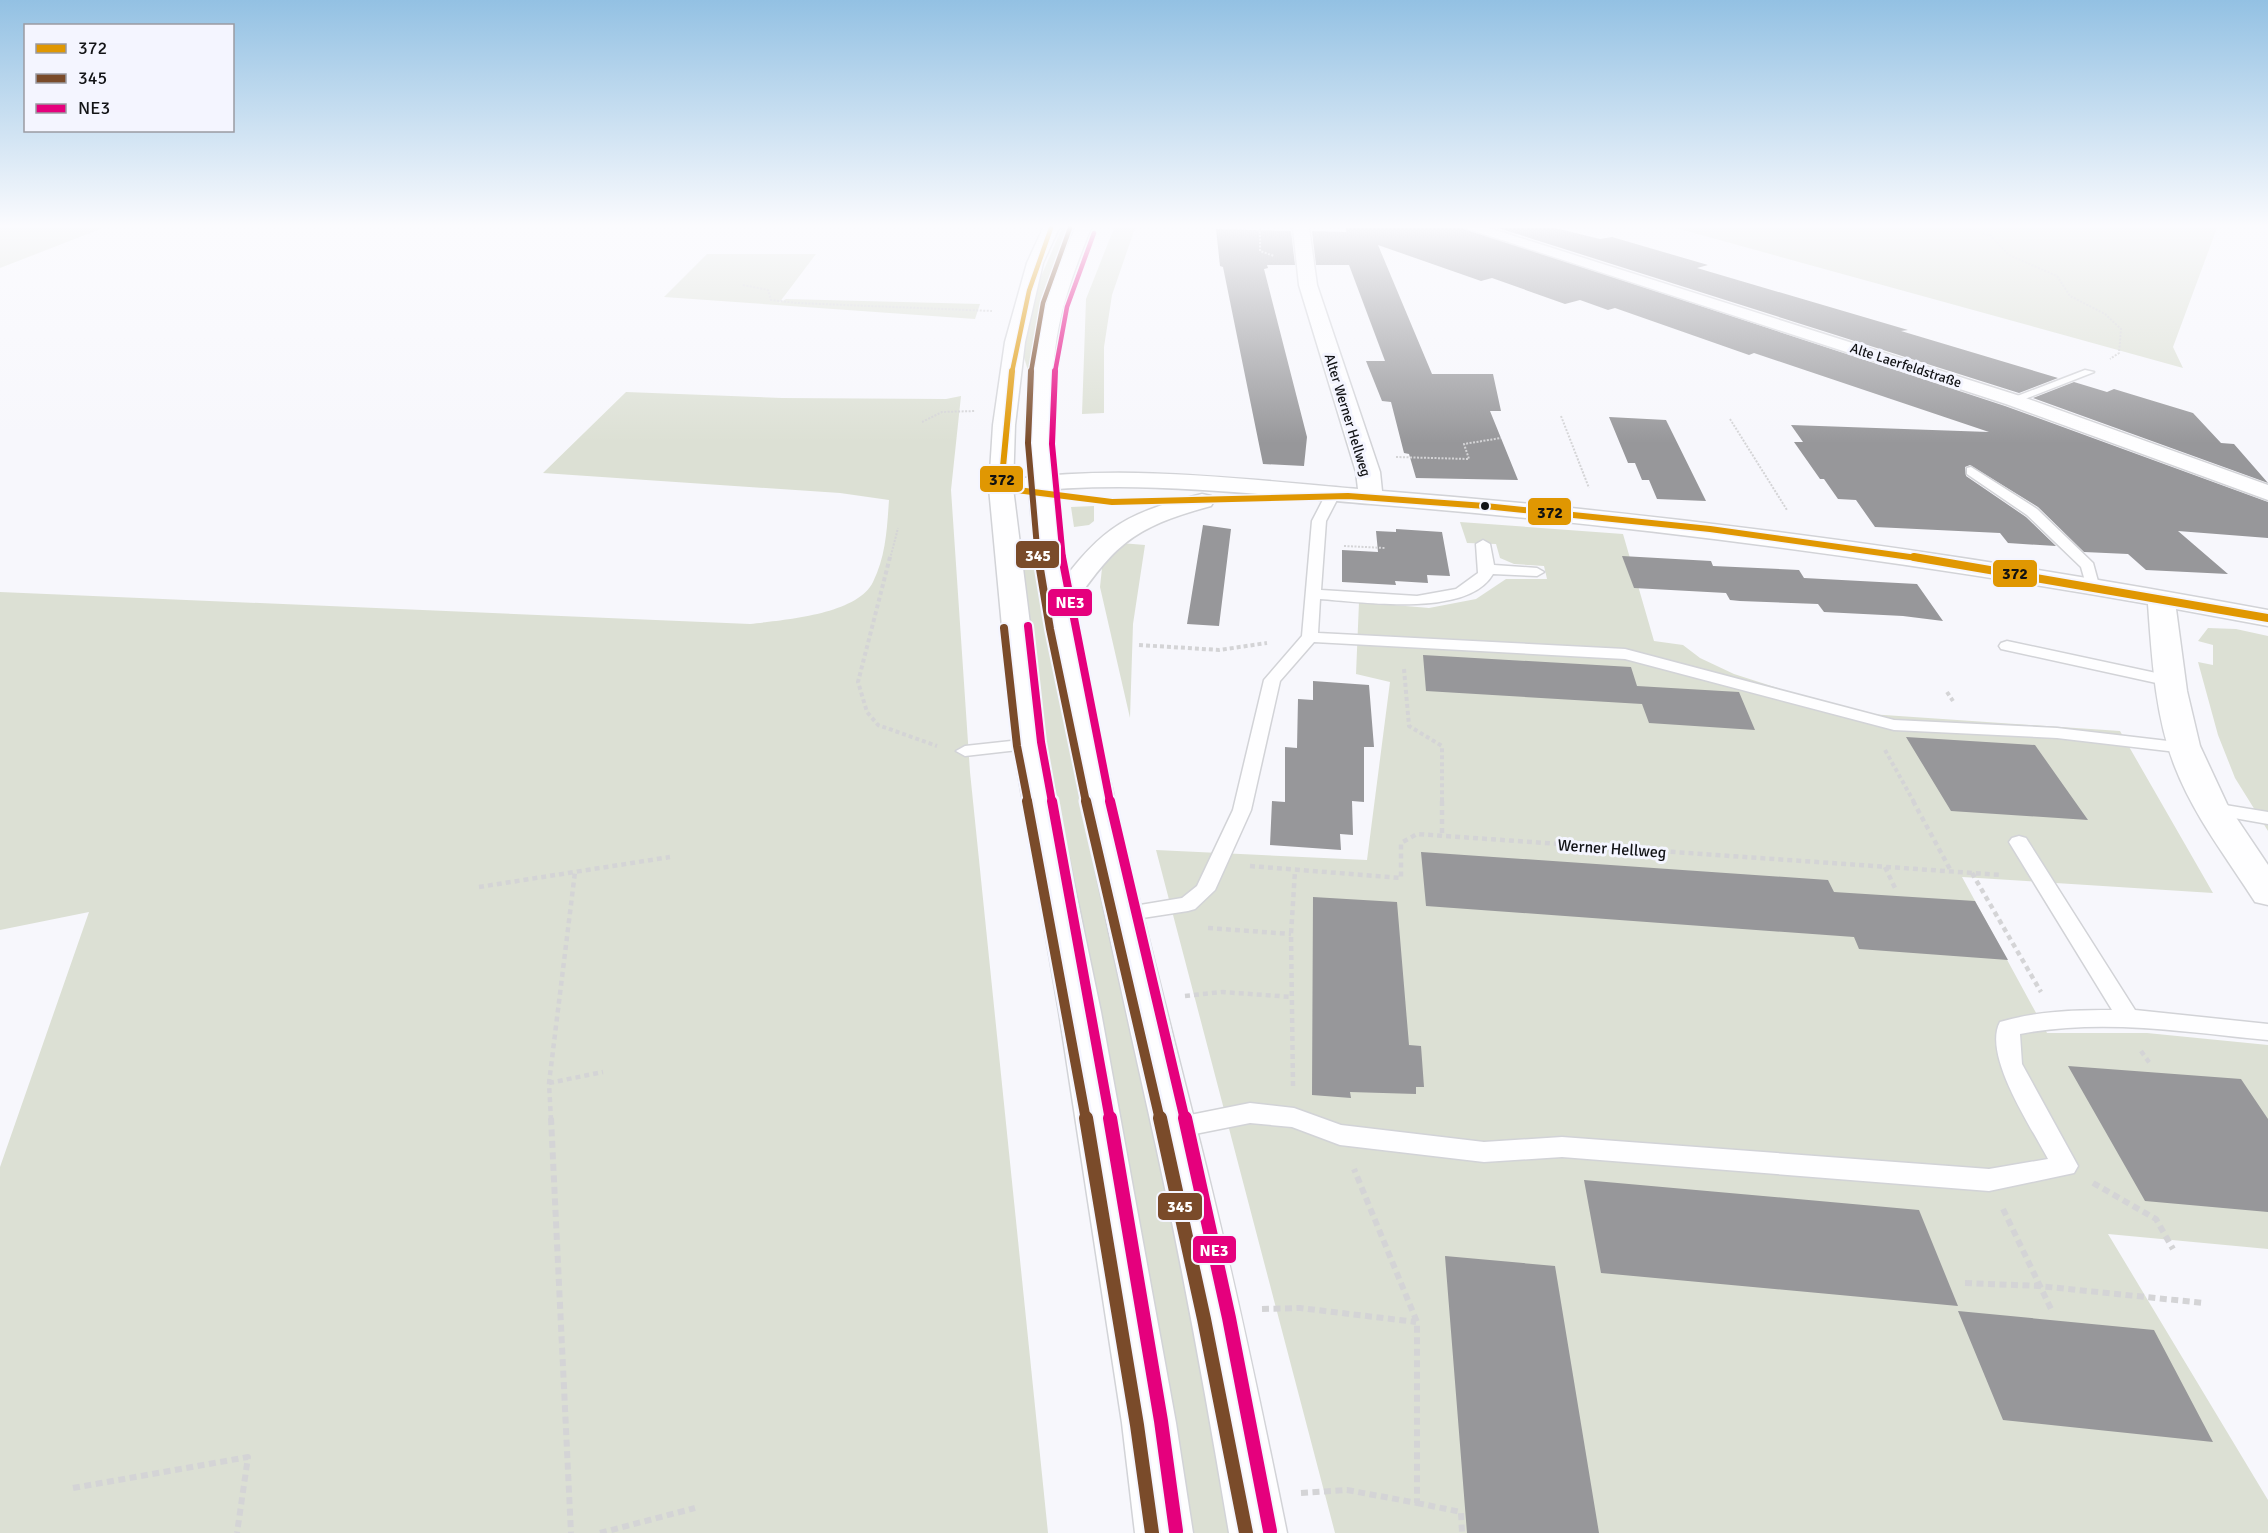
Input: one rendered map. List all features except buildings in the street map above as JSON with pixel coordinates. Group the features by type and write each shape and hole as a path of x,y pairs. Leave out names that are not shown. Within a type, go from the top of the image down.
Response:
{"street":[{"path":"1026,300 1009,372 1001,488 1029,744 1080,1012 1149,1424 1164,1533"},
{"path":"1057,300 1044,351 1038,421 1046,532 1058,608 1142,999 1175,1128 1254,1515"},
{"name":"Alter Werner Hellweg","path":"1313,300 1363,456 1371,497"},
{"name":"Alte Laerfeldstraße","path":"1697,300 2013,400 2268,493"},
{"path":"1001,488 1044,489 1176,482 1600,517 1806,541 2092,585 2268,618"},
{"path":"1044,489 1106,501 1202,501 1333,494"},
{"path":"1058,608 1094,556 1118,532 1142,519 1202,501"},
{"path":"2161,597 2170,681 2185,748 2213,809 2268,893"}],"lane":[{"path":"2013,400 2089,372"},
{"path":"1971,471 2032,512 2088,566 2092,585"},
{"path":"1123,914 1188,904 1205,890 1219,864 1242,810 1272,680 1310,637 1319,521 1333,494"},
{"path":"1313,594 1417,601 1461,592 1485,575 1487,569 1483,544"},
{"path":"1487,569 1537,572"},
{"path":"1310,637 1625,654 1894,724 2057,733 2185,748"},
{"path":"2007,646 2170,681"},
{"path":"965,751 1029,744"},
{"path":"2213,809 2268,818"},
{"path":"2019,842 2128,1018"},
{"path":"1175,1128 1250,1113 1294,1118 1340,1135 1484,1152 1562,1147 1989,1179 2065,1166 2010,1064 2008,1028 2056,1019 2128,1018 2268,1032"}],"path":[{"path":"771,300 796,303 1023,313"},
{"path":"2075,300 2112,316 2121,329 2119,353 2102,364"},
{"path":"922,422 942,412 1005,409"},
{"path":"1562,416 1600,517"},
{"path":"1730,419 1806,541"},
{"path":"1363,456 1469,459 1464,444 1502,438"},
{"path":"898,528 858,682 867,712 878,725 900,735 965,751"},
{"path":"1317,544 1385,548"},
{"path":"1139,645 1219,650 1310,637"},
{"path":"1402,641 1409,726 1442,746 1442,836"},
{"path":"1868,718 1951,871"},
{"name":"Werner Hellweg","path":"1219,864 1401,878 1401,843 1417,834 2042,878"},
{"path":"479,887 670,857"},
{"path":"1885,867 1896,890"},
{"path":"1294,1118 1291,934 1295,871"},
{"path":"571,1533 549,1083 574,872"},
{"path":"1972,873 2056,1019"},
{"path":"1239,930 1291,934"},
{"path":"1142,999 1222,993 1292,997"},
{"path":"549,1083 603,1072"},
{"path":"1340,1135 1417,1322 1417,1503"},
{"path":"2065,1166 2156,1219 2173,1249"},
{"path":"1989,1179 2052,1311"},
{"path":"1965,1283 2039,1286 2204,1303"},
{"path":"1214,1311 1300,1308 1417,1322"},
{"path":"73,1488 249,1457 237,1533"},
{"path":"1254,1515 1347,1490 1461,1512 1462,1533"},
{"path":"600,1533 695,1508"}],"shaded area":[{"path":"700,300 782,300 779,303 785,300 807,300 980,304 975,319"},
{"path":"1032,300 1048,300 1040,330 1030,472 1026,471 1024,427 1028,371 1022,350"},
{"path":"1086,300 1111,300 1104,347 1104,413 1082,414"},
{"path":"1935,300 2191,300 2173,347 2183,368"},
{"path":"626,392 782,398 946,399 961,396 951,490 970,772 1048,1533 0,1533 0,1167 89,912 0,930 0,592 750,624 799,618 835,609 852,602 873,582 881,562 885,542 889,500 840,493 543,473"},
{"path":"1094,506 1094,521 1089,525 1074,527 1071,507"},
{"path":"1460,522 1623,534 1654,641 1683,645 1700,658 1734,674 1855,713 2120,731 2213,893 1962,877 2047,1033 2147,1033 2268,1045 2268,1249 2108,1234 2268,1500 2268,1533 1335,1533 1156,850 1367,860 1390,682 1356,674 1359,602 1429,608 1476,599 1506,579 1547,579 1544,566 1514,564 1500,558 1496,544 1467,543"},
{"path":"1039,539 1159,1136 1234,1533 1187,1533 1032,677 1016,541"},
{"path":"1121,543 1145,545 1133,624 1130,718 1100,587 1102,568"},
{"path":"2208,628 2236,629 2268,636 2268,831 2235,778 2218,735 2198,662 2213,665 2213,645 2198,641"}],"transit line":[{"name":"372","path":"1027,300 1010,388 1001,488 1067,498 1135,502 1300,496 1372,497 1597,516 1934,560 2268,618"},
{"name":"345","path":"1044,300 1033,350 1028,443 1030,490 1042,583 1059,675 1111,914 1181,1213 1246,1533"},
{"name":"NE3","path":"1069,300 1057,353 1052,444 1054,490 1066,581 1102,765 1206,1212 1270,1531"},
{"name":"NE3","path":"1028,626 1041,742 1092,1010 1161,1421 1176,1531"},
{"name":"345","path":"1004,628 1017,746 1068,1014 1137,1425 1152,1533"}]}
